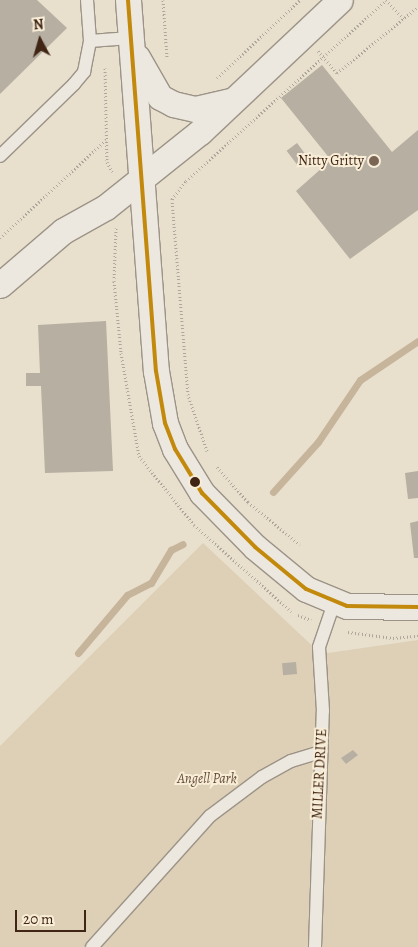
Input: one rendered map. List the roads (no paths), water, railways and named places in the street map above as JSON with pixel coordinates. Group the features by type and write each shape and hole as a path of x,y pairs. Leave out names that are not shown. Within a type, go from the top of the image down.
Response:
{"street":[{"path":"128,0 156,371 165,423 175,449 202,493 234,527 280,570 334,602 391,609 418,607"},
{"path":"0,285 63,231 106,207 141,179 230,101 340,0"},
{"path":"131,41 160,97 194,109 230,101"}],"lane":[{"path":"0,156 84,72 90,42 87,0"},
{"path":"90,42 131,41"},
{"name":"MILLER DRIVE","path":"315,947 321,752 319,647 334,602"},
{"path":"92,947 210,816 269,773 321,752"}],"waterway":[{"path":"273,492 318,442 360,380 418,341"},
{"path":"78,653 127,595 151,583 171,550 183,544"}],"place":[{"name":"Nitty Gritty","path":"374,161"}],"park label":[{"name":"Angell Park","path":"207,779"}]}
